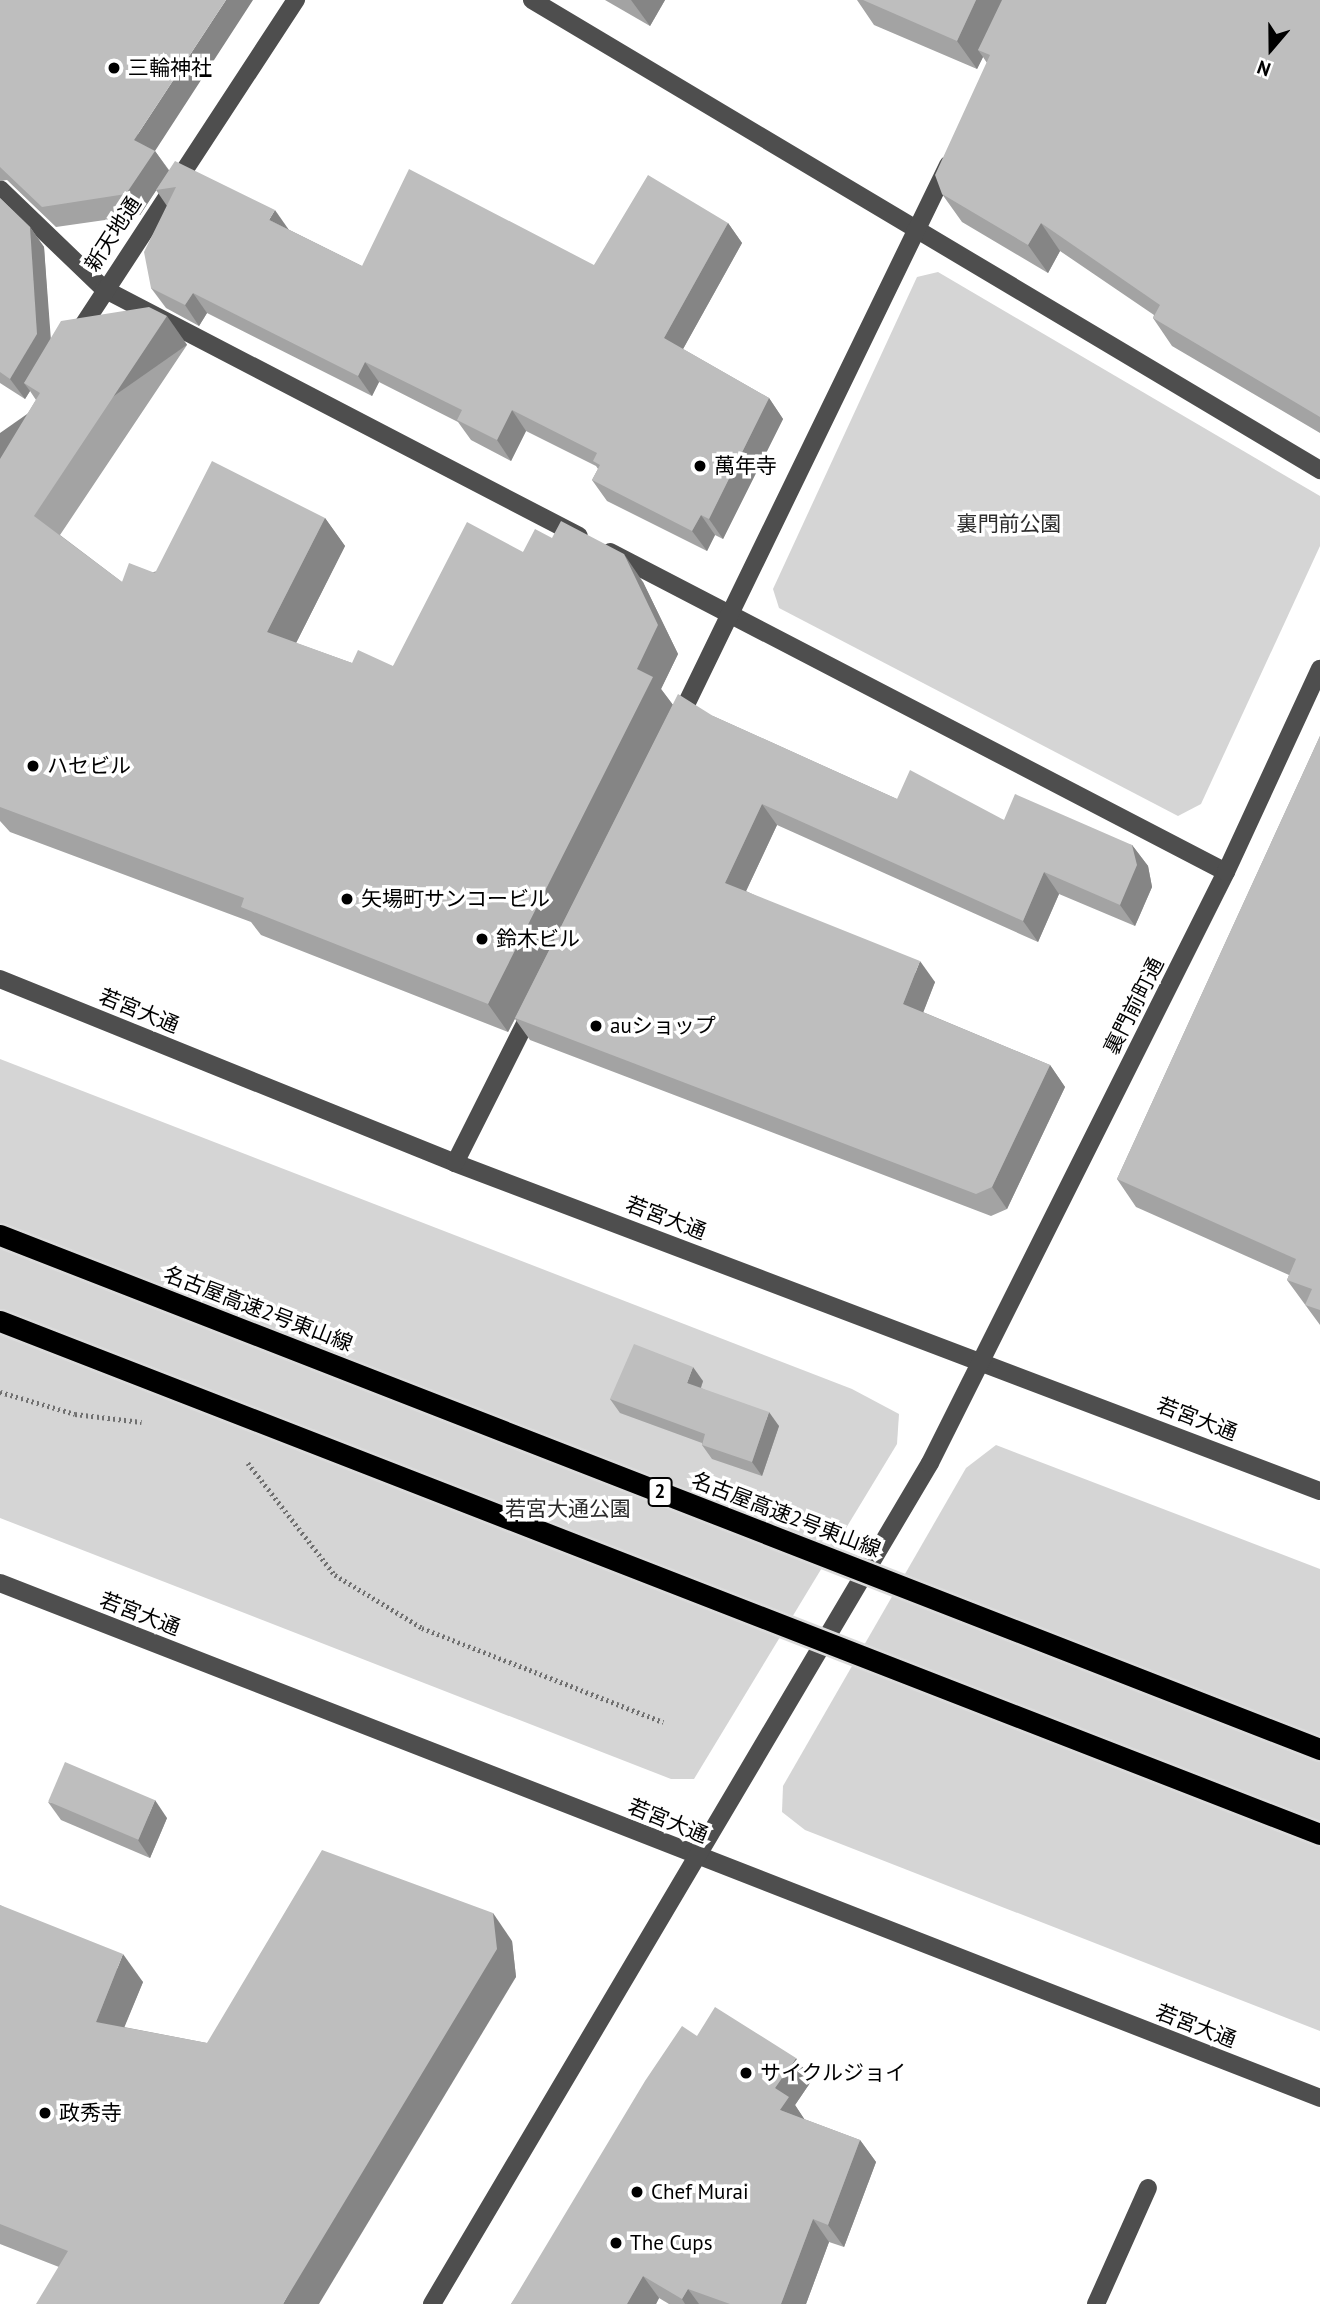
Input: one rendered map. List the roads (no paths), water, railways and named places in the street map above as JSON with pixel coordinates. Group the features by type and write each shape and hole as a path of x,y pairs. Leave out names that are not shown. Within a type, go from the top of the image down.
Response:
{"highway":[{"name":"名古屋高速2号東山線","path":"0,1235 1320,1749"},
{"path":"0,1321 1320,1834"}],"street":[{"name":"新天地通","path":"63,358 104,289 296,0"},
{"path":"532,0 917,233 1320,470"},
{"path":"670,737 917,233 957,144"},
{"path":"0,189 104,289 1226,872"},
{"name":"裏門前町通","path":"432,2304 930,1463 1226,872 1320,669"},
{"name":"若宮大通","path":"0,979 455,1163 1320,1491"},
{"path":"455,1163 541,992"},
{"name":"若宮大通","path":"0,1583 696,1857 1320,2098"},
{"path":"1096,2304 1148,2188"}],"place":[{"name":"三輪神社","path":"114,68"},
{"name":"萬年寺","path":"700,466"},
{"name":"ハセビル","path":"33,766"},
{"name":"矢場町サンコービル","path":"347,899"},
{"name":"鈴木ビル","path":"482,939"},
{"name":"auショップ","path":"596,1026"},
{"name":"サイクルジョイ","path":"746,2073"},
{"name":"政秀寺","path":"45,2113"},
{"name":"Chef Murai","path":"637,2192"},
{"name":"The Cups","path":"616,2243"}],"park label":[{"name":"裏門前公園","path":"1009,524"},
{"name":"若宮大通公園","path":"568,1509"}]}
